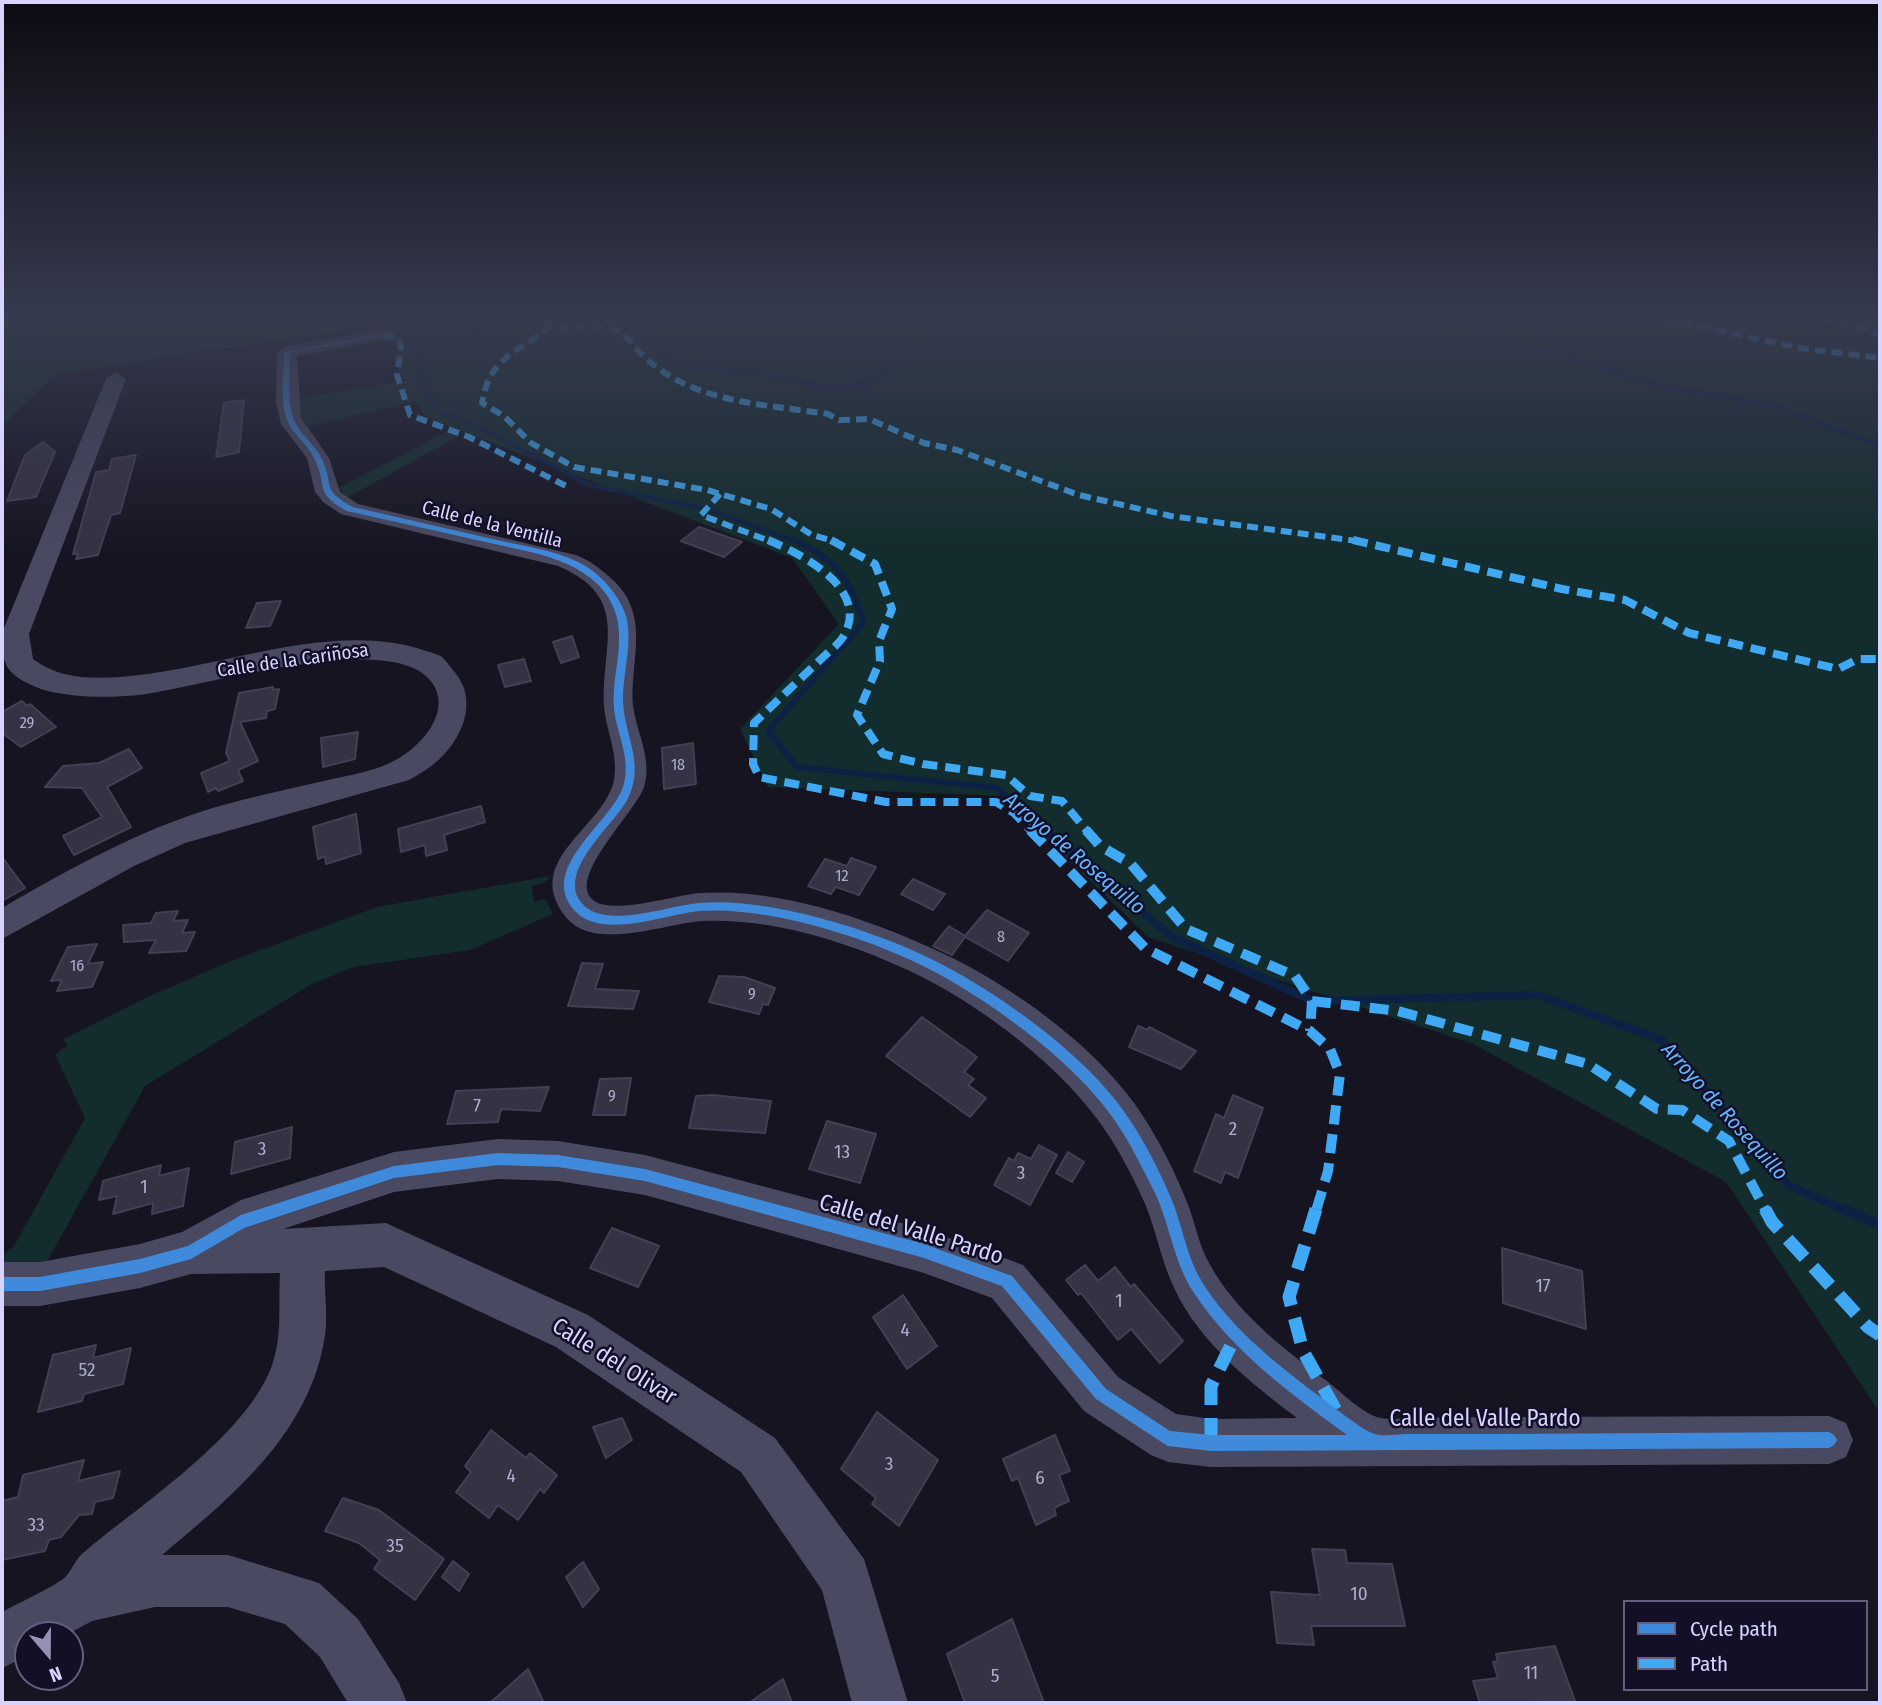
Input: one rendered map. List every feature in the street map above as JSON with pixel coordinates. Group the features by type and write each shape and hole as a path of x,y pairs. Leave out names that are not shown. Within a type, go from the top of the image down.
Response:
{"street":[{"name":"Calle de la Cariñosa","path":"2,925 114,860 196,825 390,777 421,759 446,732 452,708 449,686 443,671 424,656 394,649 355,648 141,685 82,686 43,680 19,663 15,634 108,399"},
{"name":"Calle de la Ventilla","path":"289,399 290,418 306,445 318,457 323,486 331,499 351,509 578,564 610,590 622,612 625,640 618,707 633,765 626,793 610,820 572,865 567,885 574,904 586,916 617,921 703,906 741,907 807,922 906,954 938,968 995,1004 1098,1088 1134,1138 1168,1206 1195,1283 1236,1335 1293,1389 1369,1441"},
{"name":"Calle del Valle Pardo","path":"191,1252 241,1222 394,1172 498,1159 558,1161 645,1175 924,1251 1007,1282 1101,1394 1168,1438 1211,1443 1829,1440"},
{"name":"Calle del Olivar","path":"191,1252 239,1255 386,1245 572,1331 758,1455 845,1578 880,1703"},
{"path":"84,1596 97,1575 224,1466 268,1419 293,1373 303,1331 302,1265 306,1249"},
{"path":"2,1284 52,1282 140,1266 191,1252"},
{"path":"2,1641 84,1596 155,1581 228,1581 300,1602 339,1638 379,1703"}],"green space":[{"path":"2,399 30,399 2,426"},
{"path":"300,399 1880,399 1880,1413 1726,1182 1473,1044 1148,937 1003,796 768,787 740,729 839,624 792,558 427,418 415,401 307,427 301,416"},
{"path":"448,431 460,435 347,498 338,488"},
{"path":"550,876 546,882 532,886 534,902 545,899 553,914 470,950 354,967 312,984 145,1086 44,1267 2,1268 2,1256 14,1246 85,1118 55,1055 68,1045 62,1040 150,996 231,961 377,907"}],"building":[{"path":"244,400 239,452 216,457 224,403"},
{"path":"43,442 55,452 36,497 7,501 25,455"},
{"path":"136,455 120,513 111,515 98,555 76,559 78,554 73,554 96,472 109,470 112,459"},
{"path":"699,527 742,542 724,557 681,541"},
{"path":"281,601 270,626 246,628 257,603"},
{"path":"572,636 579,657 561,663 553,642"},
{"path":"524,659 531,681 505,687 498,665"},
{"path":"273,687 273,690 279,689 275,709 267,711 266,718 240,722 258,761 238,770 243,781 208,792 201,773 230,761 226,753 239,693"},
{"path":"22,701 27,706 30,704 56,727 21,747 2,733 2,712"},
{"path":"358,732 355,759 323,767 321,738"},
{"path":"693,743 696,784 664,789 662,748"},
{"path":"129,749 142,768 107,787 131,827 74,855 63,836 102,817 82,788 45,787 63,766 99,763"},
{"path":"481,806 485,822 444,835 447,850 426,856 425,845 401,852 398,829"},
{"path":"356,814 361,853 326,864 325,856 318,859 313,827"},
{"path":"2,857 25,888 2,901"},
{"path":"851,858 876,867 859,895 836,887 831,894 808,886 825,859 847,866"},
{"path":"913,879 945,894 933,910 901,894"},
{"path":"987,910 1029,933 1008,961 965,937 952,955 933,946 949,926 965,936"},
{"path":"178,911 173,921 188,920 182,933 195,932 186,951 149,953 156,940 124,942 123,925 151,923 156,913"},
{"path":"97,944 88,964 103,962 92,987 57,991 62,980 51,981 68,947"},
{"path":"582,963 603,964 595,989 639,991 633,1009 568,1006"},
{"path":"719,976 744,977 775,988 768,1005 763,1004 759,1014 709,1002"},
{"path":"922,1017 977,1057 964,1072 974,1079 968,1085 986,1098 970,1117 886,1056"},
{"path":"1138,1026 1148,1030 1149,1027 1196,1051 1181,1069 1129,1047"},
{"path":"631,1078 625,1115 593,1115 600,1079"},
{"path":"549,1087 540,1111 501,1109 498,1122 447,1124 456,1091"},
{"path":"1233,1095 1263,1108 1238,1178 1225,1172 1221,1183 1194,1171 1216,1114 1224,1118"},
{"path":"696,1096 771,1101 765,1133 689,1128"},
{"path":"827,1121 876,1134 860,1183 809,1169"},
{"path":"292,1127 290,1158 231,1174 235,1142"},
{"path":"1039,1145 1057,1155 1030,1205 994,1185 1009,1158 1014,1161 1018,1153 1031,1159"},
{"path":"1068,1152 1084,1162 1072,1182 1056,1173"},
{"path":"161,1165 159,1176 189,1168 183,1206 152,1214 153,1203 113,1214 117,1196 99,1200 103,1181"},
{"path":"612,1228 659,1246 638,1287 590,1268"},
{"path":"1502,1248 1582,1271 1586,1329 1503,1303"},
{"path":"1085,1265 1098,1281 1115,1267 1131,1287 1134,1284 1183,1341 1160,1363 1131,1329 1118,1340 1081,1293 1078,1295 1066,1280"},
{"path":"903,1295 937,1346 907,1369 873,1317"},
{"path":"96,1345 93,1358 131,1348 123,1384 84,1394 82,1401 38,1412 53,1355"},
{"path":"877,1412 938,1460 899,1526 872,1504 876,1498 841,1469"},
{"path":"622,1418 632,1440 606,1458 593,1427"},
{"path":"491,1430 526,1458 530,1453 557,1475 544,1493 540,1489 518,1520 498,1505 489,1518 456,1492 471,1472 465,1466"},
{"path":"1055,1435 1070,1471 1059,1475 1069,1501 1054,1508 1056,1515 1036,1525 1018,1478 1012,1481 1003,1459"},
{"path":"84,1460 78,1481 120,1471 113,1498 95,1502 92,1514 79,1515 61,1537 49,1540 45,1551 2,1560 2,1501 18,1497 23,1475"},
{"path":"343,1498 379,1510 444,1559 415,1600 374,1569 380,1560 359,1543 325,1531"},
{"path":"1312,1549 1345,1550 1347,1563 1392,1564 1405,1626 1311,1626 1314,1645 1277,1643 1271,1592 1320,1595"},
{"path":"453,1561 469,1574 459,1591 442,1577"},
{"path":"583,1562 599,1589 583,1607 566,1577"},
{"path":"1012,1619 1044,1703 965,1703 947,1654"},
{"path":"1555,1646 1575,1701 1480,1703 1473,1681 1498,1678 1493,1662 1498,1661 1496,1654"},
{"path":"528,1669 544,1703 490,1703"},
{"path":"783,1679 792,1703 749,1703"}],"waterway":[{"name":"Arroyo de Rosequillo","path":"432,399 440,412 491,433 589,485 707,509 797,542"},
{"path":"1735,399 1774,405 1880,446"},
{"name":"Arroyo de Rosequillo","path":"794,540 822,556 840,572 864,622 768,731 797,767 997,788 1048,832"},
{"name":"Arroyo de Rosequillo","path":"1046,830 1172,937 1312,1001 1538,995 1662,1040 1788,1185 1847,1211"},
{"name":"Arroyo de Rosequillo","path":"1843,1209 1880,1225"}],"marked path":[{"path":"405,399 410,415 469,437 523,467 568,487"},
{"path":"483,399 482,403 504,416 531,443 574,467 707,490 771,509 812,535 836,541 875,564 892,609 879,641 880,661 857,715 883,754 923,764 1006,775 1030,796 1062,801 1100,846 1131,864 1156,897 1186,929 1295,976 1312,1001 1310,1031"},
{"path":"728,399 828,414 839,420 869,419 924,443 957,450 1079,495 1171,516 1362,541 1562,589 1625,600 1689,633 1838,669 1858,659 1880,659"},
{"path":"720,494 701,515 746,531 802,556 826,573 843,592 850,613 843,637 754,723 753,764 759,777 886,802 996,802 1014,813 1145,948 1310,1031 1330,1049 1340,1074 1328,1171 1289,1297 1303,1351 1338,1414"},
{"path":"1312,1001 1398,1011 1588,1064 1657,1109 1682,1110 1729,1141 1772,1222 1868,1327 1880,1335"},
{"path":"1211,1443 1211,1386 1236,1335"}],"cycle path":[{"path":"287,399 290,418 318,458 327,492 339,503 350,509 567,560 596,579 611,594 620,609 624,641 618,692 619,710 630,760 630,779 620,804 574,864 569,879 570,894 579,909 590,916 619,920 699,907 756,910 788,916 886,945 938,968 979,992 1063,1056 1097,1088 1117,1112 1162,1194 1192,1276 1235,1333 1276,1372 1369,1441"},
{"path":"2,1284 40,1284 140,1266 191,1252 241,1222 394,1172 498,1159 558,1161 645,1175 924,1251 1007,1281 1101,1394 1168,1438 1211,1443 1829,1440"}]}
